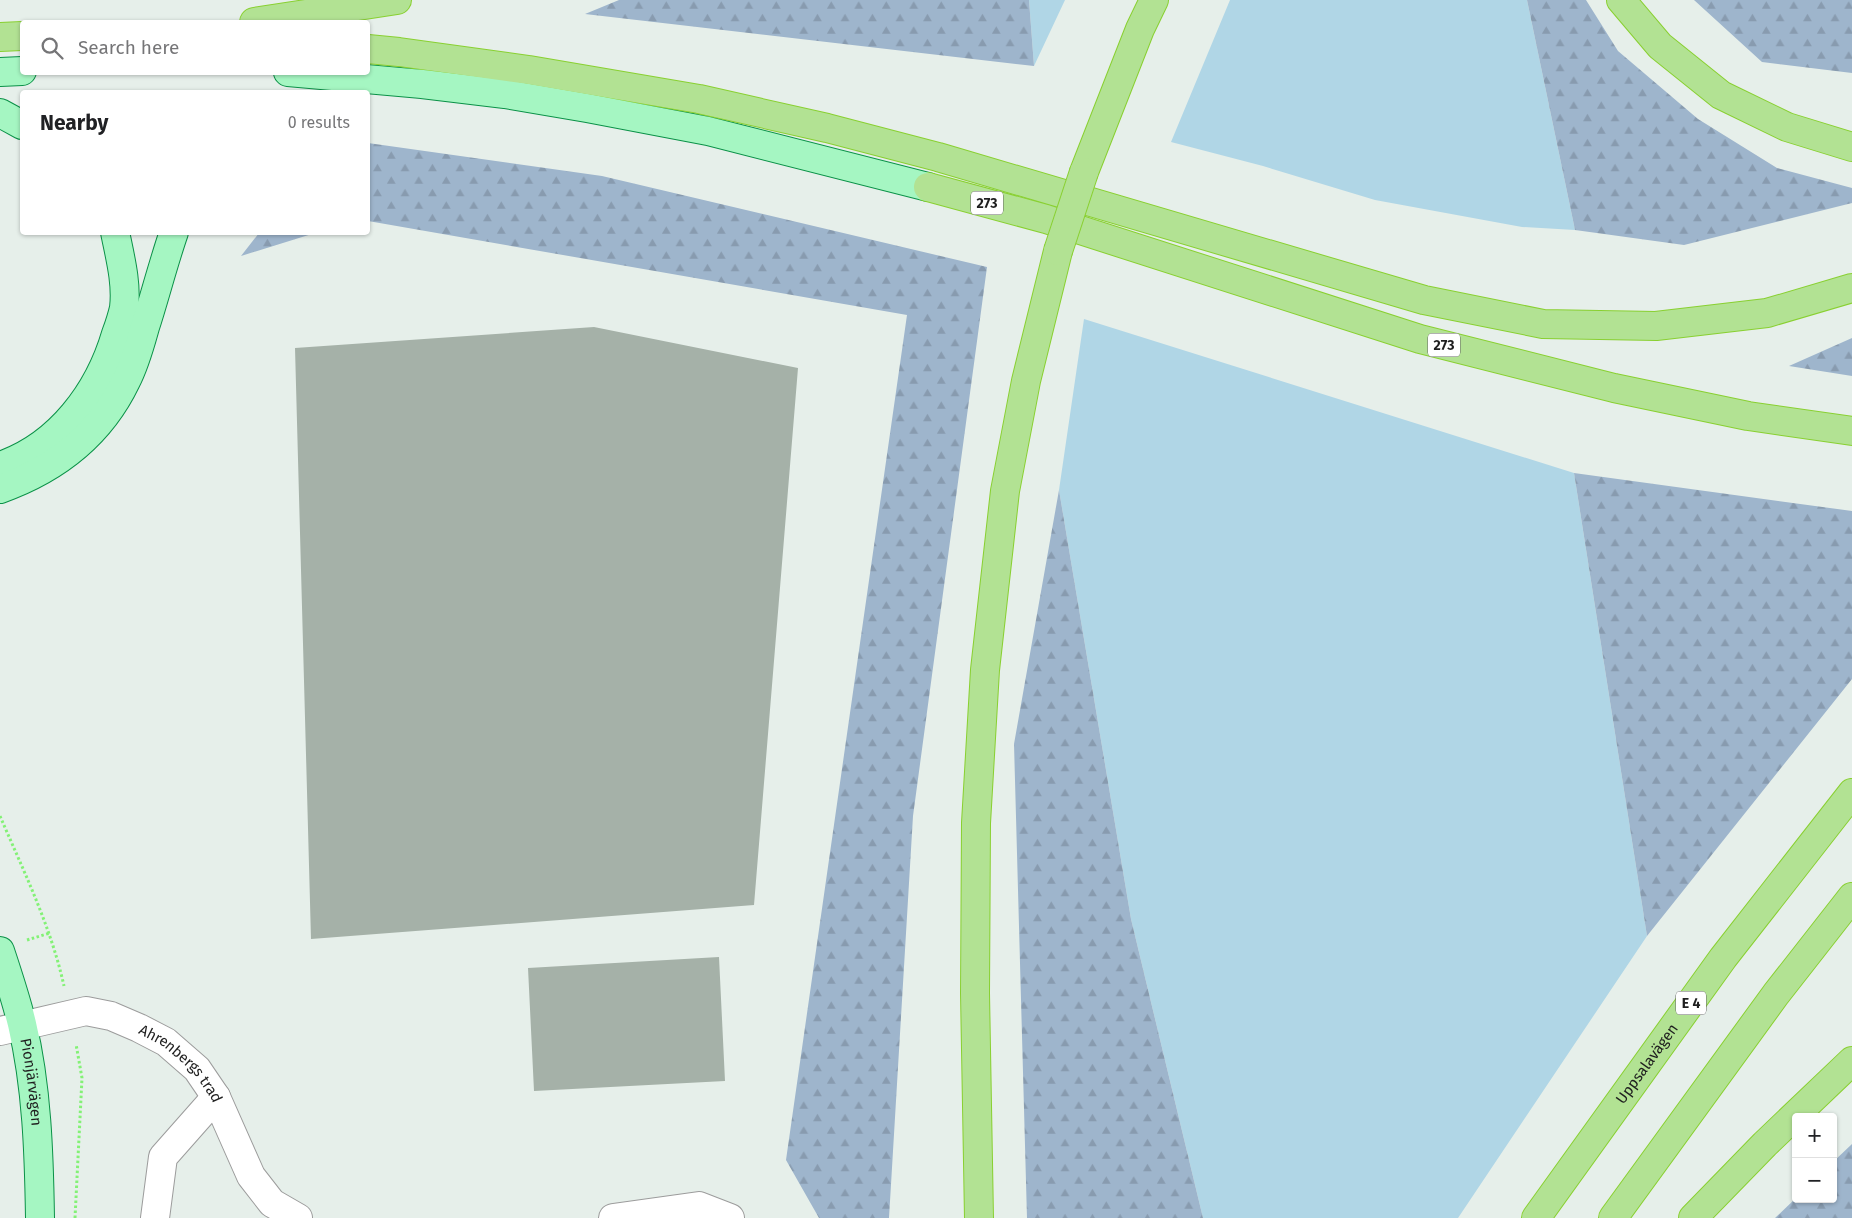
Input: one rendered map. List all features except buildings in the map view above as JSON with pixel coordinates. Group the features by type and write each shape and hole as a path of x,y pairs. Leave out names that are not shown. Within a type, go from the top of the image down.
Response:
{"highway":[{"path":"267,20 397,0"},
{"path":"979,1218 975,993 976,832 985,670 1005,492 1026,381 1058,251 1084,172 1140,29 1154,0"},
{"path":"1621,0 1660,46 1721,95 1787,128 1852,147"},
{"path":"0,37 20,36"},
{"path":"370,49 529,70 689,97 827,128 938,157 1424,300 1543,324 1656,326 1767,312 1852,288"},
{"name":"273","path":"928,187 1046,218 1420,338 1614,388 1748,416 1852,431"},
{"name":"Uppsalavägen","path":"1536,1218 1723,958 1852,793"},
{"path":"1613,1218 1776,994 1852,897"},
{"path":"1693,1218 1765,1144 1852,1060"}],"main road":[{"path":"0,72 20,71"},
{"name":"273","path":"322,75 505,94 587,108 708,132 928,187"},
{"path":"370,93 422,84"},
{"path":"0,113 20,123"},
{"path":"0,466 38,449 81,406 102,374 112,350 124,308 123,273 116,235"},
{"path":"0,489 19,482 57,462 86,438 110,410 127,380 140,344 173,235"},
{"name":"Pionjärvägen","path":"0,951 11,982 11,1028 38,1135 40,1218"}],"street":[{"name":"Ahrenbergs trad","path":"11,1028 86,1011 111,1016 166,1042 197,1069 216,1097 251,1176 272,1203 298,1218"},
{"path":"155,1218 163,1157 216,1097"},
{"path":"613,1218 699,1206 730,1218"}],"shaded area":[{"path":"1029,0 1065,0 1034,66"},
{"path":"1230,0 1527,0 1575,230 1522,227 1375,200 1263,166 1171,142"},
{"path":"1084,319 1574,473 1647,936 1458,1218 1203,1218 1131,919 1059,490"}],"green space":[{"path":"619,0 1029,0 1034,66 585,14"},
{"path":"1527,0 1586,0 1618,51 1698,119 1777,168 1852,188 1852,203 1684,245 1575,230"},
{"path":"1694,0 1852,0 1852,73 1762,62"},
{"path":"370,143 602,176 987,267 913,816 889,1218 819,1218 786,1160 907,315 370,221"},
{"path":"257,235 309,235 241,256"},
{"path":"1852,338 1852,376 1789,366"},
{"path":"1574,473 1852,511 1852,679 1647,936"},
{"path":"1059,490 1131,919 1203,1218 1027,1218 1014,744"},
{"path":"1852,1144 1852,1218 1775,1218 1792,1202 1837,1203 1837,1158"}]}
